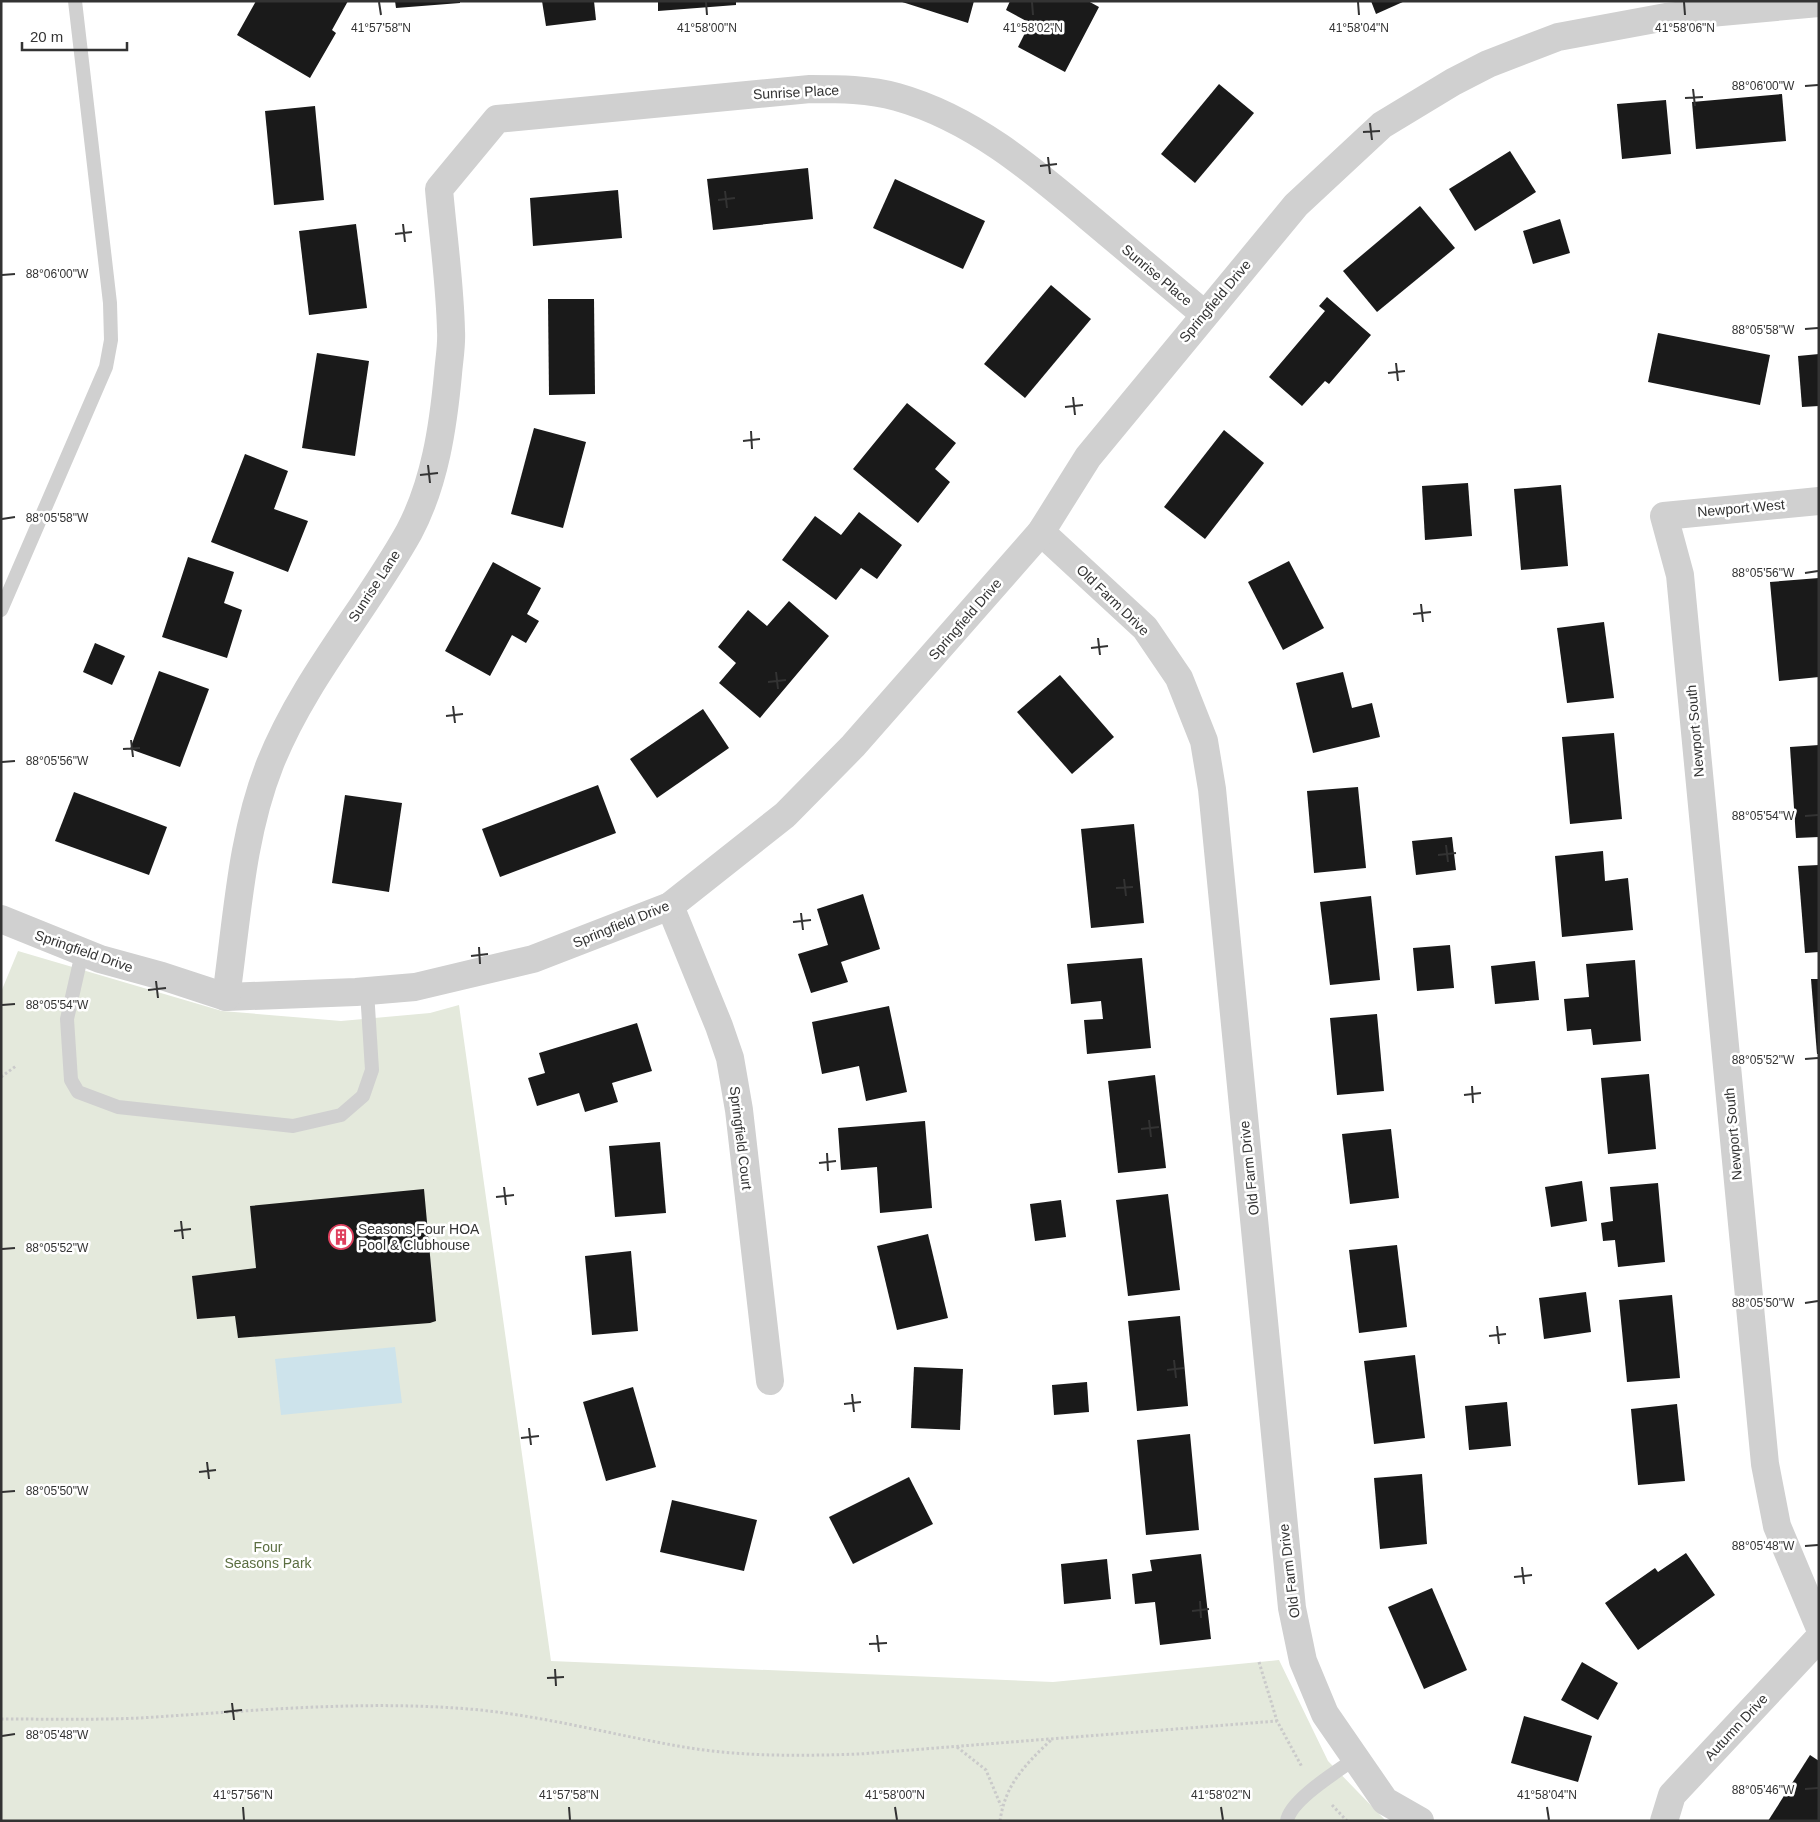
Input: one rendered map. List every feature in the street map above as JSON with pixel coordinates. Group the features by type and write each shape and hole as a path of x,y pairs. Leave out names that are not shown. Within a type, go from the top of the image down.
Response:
{"street":[{"name":"Springfield Drive","path":"1,919 82,952 226,996 367,991 415,987 533,960 670,906 792,808 852,746 1041,532 1088,457 1204,314 1296,205 1357,146 1382,125 1453,82 1488,64 1558,37 1666,17 1819,3"},
{"name":"Sunrise Place","path":"458,166 497,119 810,89 852,90 896,96 940,112 968,127 1024,163 1204,314"},
{"name":"Sunrise Lane","path":"226,996 248,840 269,766 288,721 334,646 375,588 410,530 425,494 443,429 452,333 439,189 458,166"},
{"name":"Newport West","path":"1664,516 1819,501"},
{"name":"Newport South","path":"1664,516 1680,575 1765,1464 1777,1526 1819,1626"},
{"name":"Old Farm Drive","path":"1041,532 1145,628 1179,678 1204,741 1213,799 1292,1608 1303,1661 1325,1714 1386,1801 1420,1821"},
{"name":"Springfield Court","path":"670,906 719,1026 730,1058 739,1110 770,1380"},
{"name":"Autumn Drive","path":"1664,1821 1672,1795 1819,1638"}],"lane":[{"path":"1,610 106,367 111,340 110,303 75,1"},
{"path":"82,952 67,1019 71,1080 78,1092 94,1100 118,1107 293,1126 341,1115 364,1096 372,1070 367,991"},
{"path":"1286,1821 1288,1814 1300,1801 1356,1758"}],"path":[{"path":"1,1077 16,1066"},
{"path":"1259,1662 1277,1721 1301,1766"},
{"path":"1,1719 138,1718 259,1708 368,1705 470,1710 566,1724 680,1746 756,1756 860,1754 1277,1721"},
{"path":"1000,1821 1002,1806 1020,1770 1051,1740"},
{"path":"957,1747 986,1770 1002,1806"},
{"path":"1329,1802 1347,1821"}],"green space":[{"name":"Four Seasons Park","path":"18,951 222,1011 341,1021 430,1013 459,1005 551,1661 1053,1682 1279,1660 1328,1761 1386,1821 1,1821 1,992"}],"water":[{"path":"395,1347 402,1403 281,1415 275,1359"}],"building":[{"path":"256,1 348,1 332,30 336,33 310,78 237,35"},
{"path":"395,1 460,1 460,3 396,8"},
{"path":"542,1 594,1 596,20 546,26"},
{"path":"658,1 736,1 736,5 658,11"},
{"path":"899,1 974,1 968,23"},
{"path":"1010,1 1088,1 1099,7 1065,72 1018,47 1030,23 1006,10"},
{"path":"1371,1 1405,1 1376,14"},
{"path":"1219,84 1254,113 1195,183 1161,154"},
{"path":"1782,94 1786,141 1696,149 1692,102"},
{"path":"1666,100 1671,154 1622,159 1617,104"},
{"path":"315,106 324,200 274,205 265,111"},
{"path":"1510,151 1536,192 1475,231 1449,189"},
{"path":"808,168 813,219 713,230 707,179"},
{"path":"895,179 985,221 963,269 873,228"},
{"path":"618,190 622,238 533,246 530,198"},
{"path":"1420,206 1455,248 1377,312 1343,271"},
{"path":"1560,219 1570,253 1533,264 1523,231"},
{"path":"356,224 367,308 309,315 299,231"},
{"path":"1051,285 1091,319 1025,398 984,364"},
{"path":"1327,297 1371,335 1329,384 1325,381 1302,406 1269,377 1325,311 1319,306"},
{"path":"548,299 594,299 595,394 549,395"},
{"path":"1658,333 1770,355 1760,405 1648,382"},
{"path":"317,353 369,361 355,456 302,448"},
{"path":"1819,354 1819,406 1802,407 1798,356"},
{"path":"907,403 956,443 935,469 950,482 918,523 853,469"},
{"path":"534,428 586,442 563,528 511,514"},
{"path":"1224,430 1264,463 1205,539 1164,507"},
{"path":"245,454 288,471 274,509 308,521 288,572 211,542"},
{"path":"1468,483 1472,536 1425,540 1422,486"},
{"path":"1561,485 1568,566 1521,570 1514,489"},
{"path":"859,512 902,545 877,579 861,568 836,600 782,560 815,516 841,535"},
{"path":"188,557 234,572 224,603 242,610 227,658 162,637"},
{"path":"1289,561 1324,628 1283,650 1248,582"},
{"path":"493,562 541,588 527,614 539,621 526,643 512,635 490,676 445,651"},
{"path":"1819,578 1819,677 1779,681 1770,582"},
{"path":"789,601 829,636 760,718 719,683 736,663 718,647 748,610 767,626"},
{"path":"1604,622 1614,698 1567,703 1557,628"},
{"path":"95,643 125,656 112,685 83,672"},
{"path":"159,671 209,689 180,767 130,749"},
{"path":"1343,672 1352,708 1372,703 1380,737 1313,753 1296,683"},
{"path":"1060,675 1114,737 1072,774 1017,712"},
{"path":"703,709 729,748 657,798 630,759"},
{"path":"1614,733 1622,819 1570,824 1562,737"},
{"path":"1819,745 1819,837 1796,838 1790,747"},
{"path":"598,785 616,833 500,877 482,829"},
{"path":"1358,787 1366,868 1314,873 1307,791"},
{"path":"74,792 167,827 149,875 55,841"},
{"path":"345,795 402,803 389,892 332,883"},
{"path":"1134,824 1144,923 1091,928 1081,829"},
{"path":"1452,837 1456,870 1416,875 1412,841"},
{"path":"1603,851 1605,881 1628,878 1633,930 1562,937 1555,856"},
{"path":"1819,865 1819,952 1805,953 1798,866"},
{"path":"863,894 880,949 841,962 848,982 811,993 798,954 828,945 817,909"},
{"path":"1371,896 1380,980 1330,985 1320,902"},
{"path":"1450,945 1454,988 1417,991 1413,948"},
{"path":"1142,958 1151,1048 1087,1054 1084,1020 1103,1019 1101,1001 1071,1004 1067,964"},
{"path":"1635,960 1641,1041 1593,1045 1591,1029 1567,1031 1564,999 1589,997 1586,964"},
{"path":"1535,961 1539,1000 1495,1004 1491,966"},
{"path":"1811,979 1819,979 1819,1054 1817,1054"},
{"path":"889,1006 907,1092 866,1101 859,1066 822,1074 812,1022"},
{"path":"1377,1014 1384,1091 1337,1095 1330,1018"},
{"path":"637,1023 652,1071 612,1083 618,1102 585,1112 579,1093 537,1106 528,1078 545,1073 539,1053"},
{"path":"1649,1074 1656,1149 1608,1154 1601,1078"},
{"path":"1155,1075 1166,1168 1118,1173 1108,1081"},
{"path":"925,1121 932,1208 880,1213 877,1167 841,1170 838,1128"},
{"path":"1391,1129 1399,1198 1350,1204 1342,1134"},
{"path":"660,1142 666,1213 615,1217 609,1146"},
{"path":"1582,1181 1587,1221 1551,1227 1545,1187"},
{"path":"1658,1183 1665,1262 1618,1267 1615,1240 1603,1241 1601,1223 1613,1221 1610,1187"},
{"name":"Seasons Four HOA Pool & Clubhouse","path":"424,1189 436,1321 238,1338 235,1316 197,1319 192,1276 256,1268 250,1206"},
{"path":"1168,1194 1180,1290 1128,1296 1116,1200"},
{"path":"1061,1200 1066,1237 1035,1241 1030,1204"},
{"path":"928,1234 948,1318 897,1330 877,1246"},
{"path":"1397,1245 1407,1327 1359,1333 1349,1250"},
{"path":"631,1251 638,1331 592,1335 585,1256"},
{"path":"1586,1292 1591,1332 1544,1339 1539,1298"},
{"path":"1672,1295 1680,1378 1627,1382 1619,1300"},
{"path":"1180,1316 1188,1406 1137,1411 1128,1321"},
{"path":"1415,1355 1425,1438 1374,1444 1364,1361"},
{"path":"914,1367 963,1369 960,1430 911,1428"},
{"path":"1087,1382 1089,1412 1054,1415 1052,1385"},
{"path":"633,1387 656,1467 606,1481 583,1402"},
{"path":"1507,1402 1511,1446 1469,1450 1465,1406"},
{"path":"1677,1404 1685,1481 1638,1485 1631,1409"},
{"path":"1190,1434 1199,1530 1146,1535 1137,1440"},
{"path":"1422,1474 1427,1544 1380,1549 1374,1478"},
{"path":"909,1477 933,1524 853,1564 829,1517"},
{"path":"672,1500 757,1520 744,1571 660,1552"},
{"path":"1686,1553 1715,1595 1638,1650 1605,1603 1655,1568 1658,1572"},
{"path":"1201,1554 1211,1639 1160,1645 1155,1602 1135,1604 1132,1574 1152,1571 1150,1560"},
{"path":"1107,1559 1111,1599 1064,1604 1061,1564"},
{"path":"1432,1588 1467,1670 1424,1689 1388,1607"},
{"path":"1582,1662 1618,1683 1598,1720 1561,1700"},
{"path":"1524,1716 1592,1736 1578,1782 1511,1763"},
{"path":"1810,1755 1819,1761 1819,1821 1768,1821"}],"place":[{"name":"Seasons Four HOA Pool & Clubhouse","path":"341,1237"}]}
